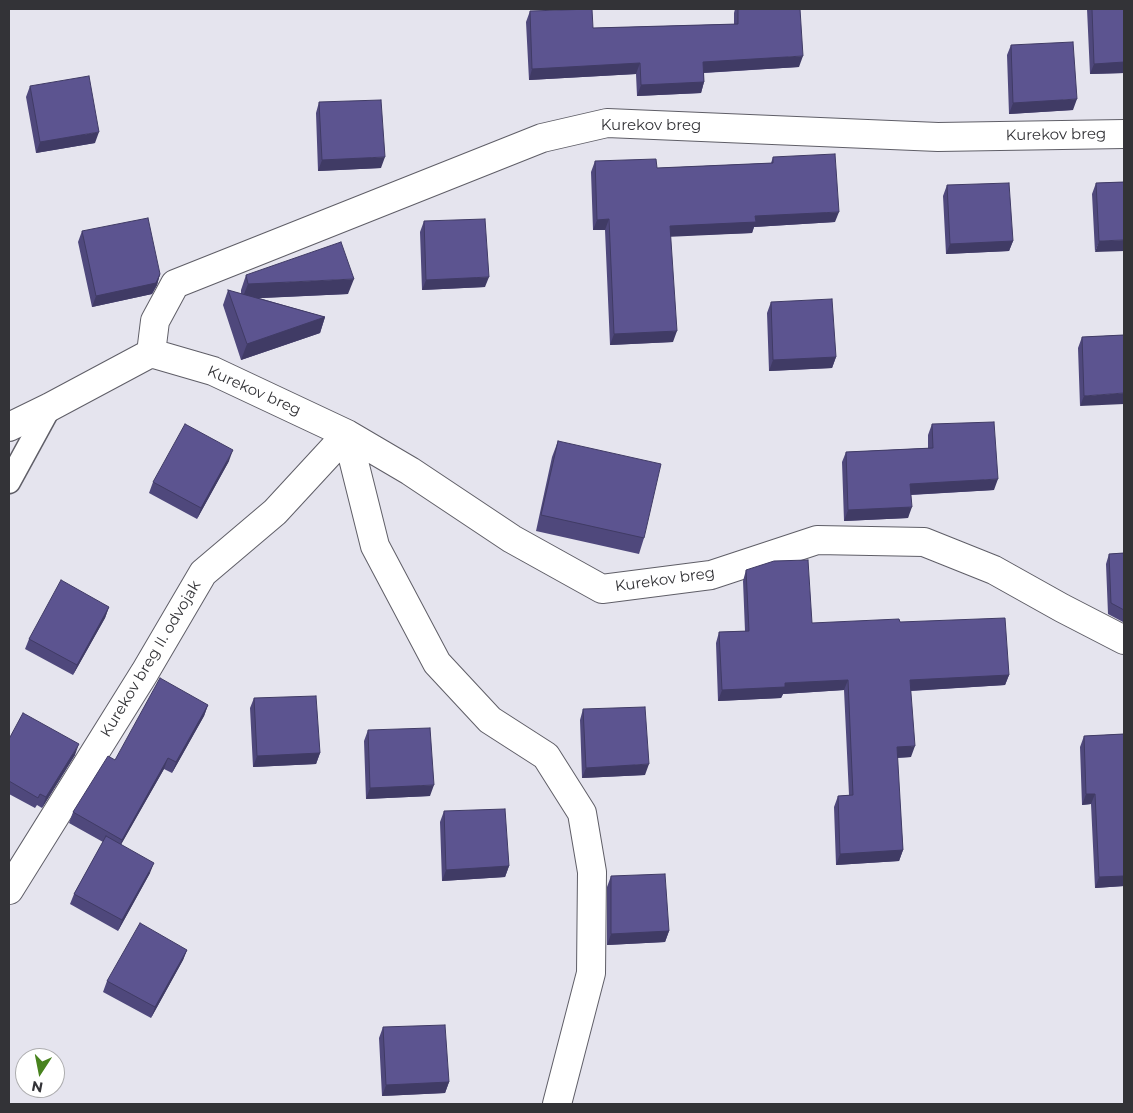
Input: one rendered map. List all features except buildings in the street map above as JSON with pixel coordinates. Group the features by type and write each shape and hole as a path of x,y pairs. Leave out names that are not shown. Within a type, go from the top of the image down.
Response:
{"street":[{"name":"Kurekov breg","path":"1124,134 938,137 607,123 542,138 175,284 155,320 151,353 213,371 347,434 410,471 512,539 602,589 711,575 817,540 924,542 994,570 1124,640"},
{"path":"9,427 151,353"},
{"path":"347,434 375,546 438,664 490,720 546,756 582,813 592,872 591,973 556,1104"},
{"name":"Kurekov breg II. odvojak","path":"9,890 145,672 203,573 275,512 347,434"}],"lane":[{"path":"9,482 50,407"}]}
